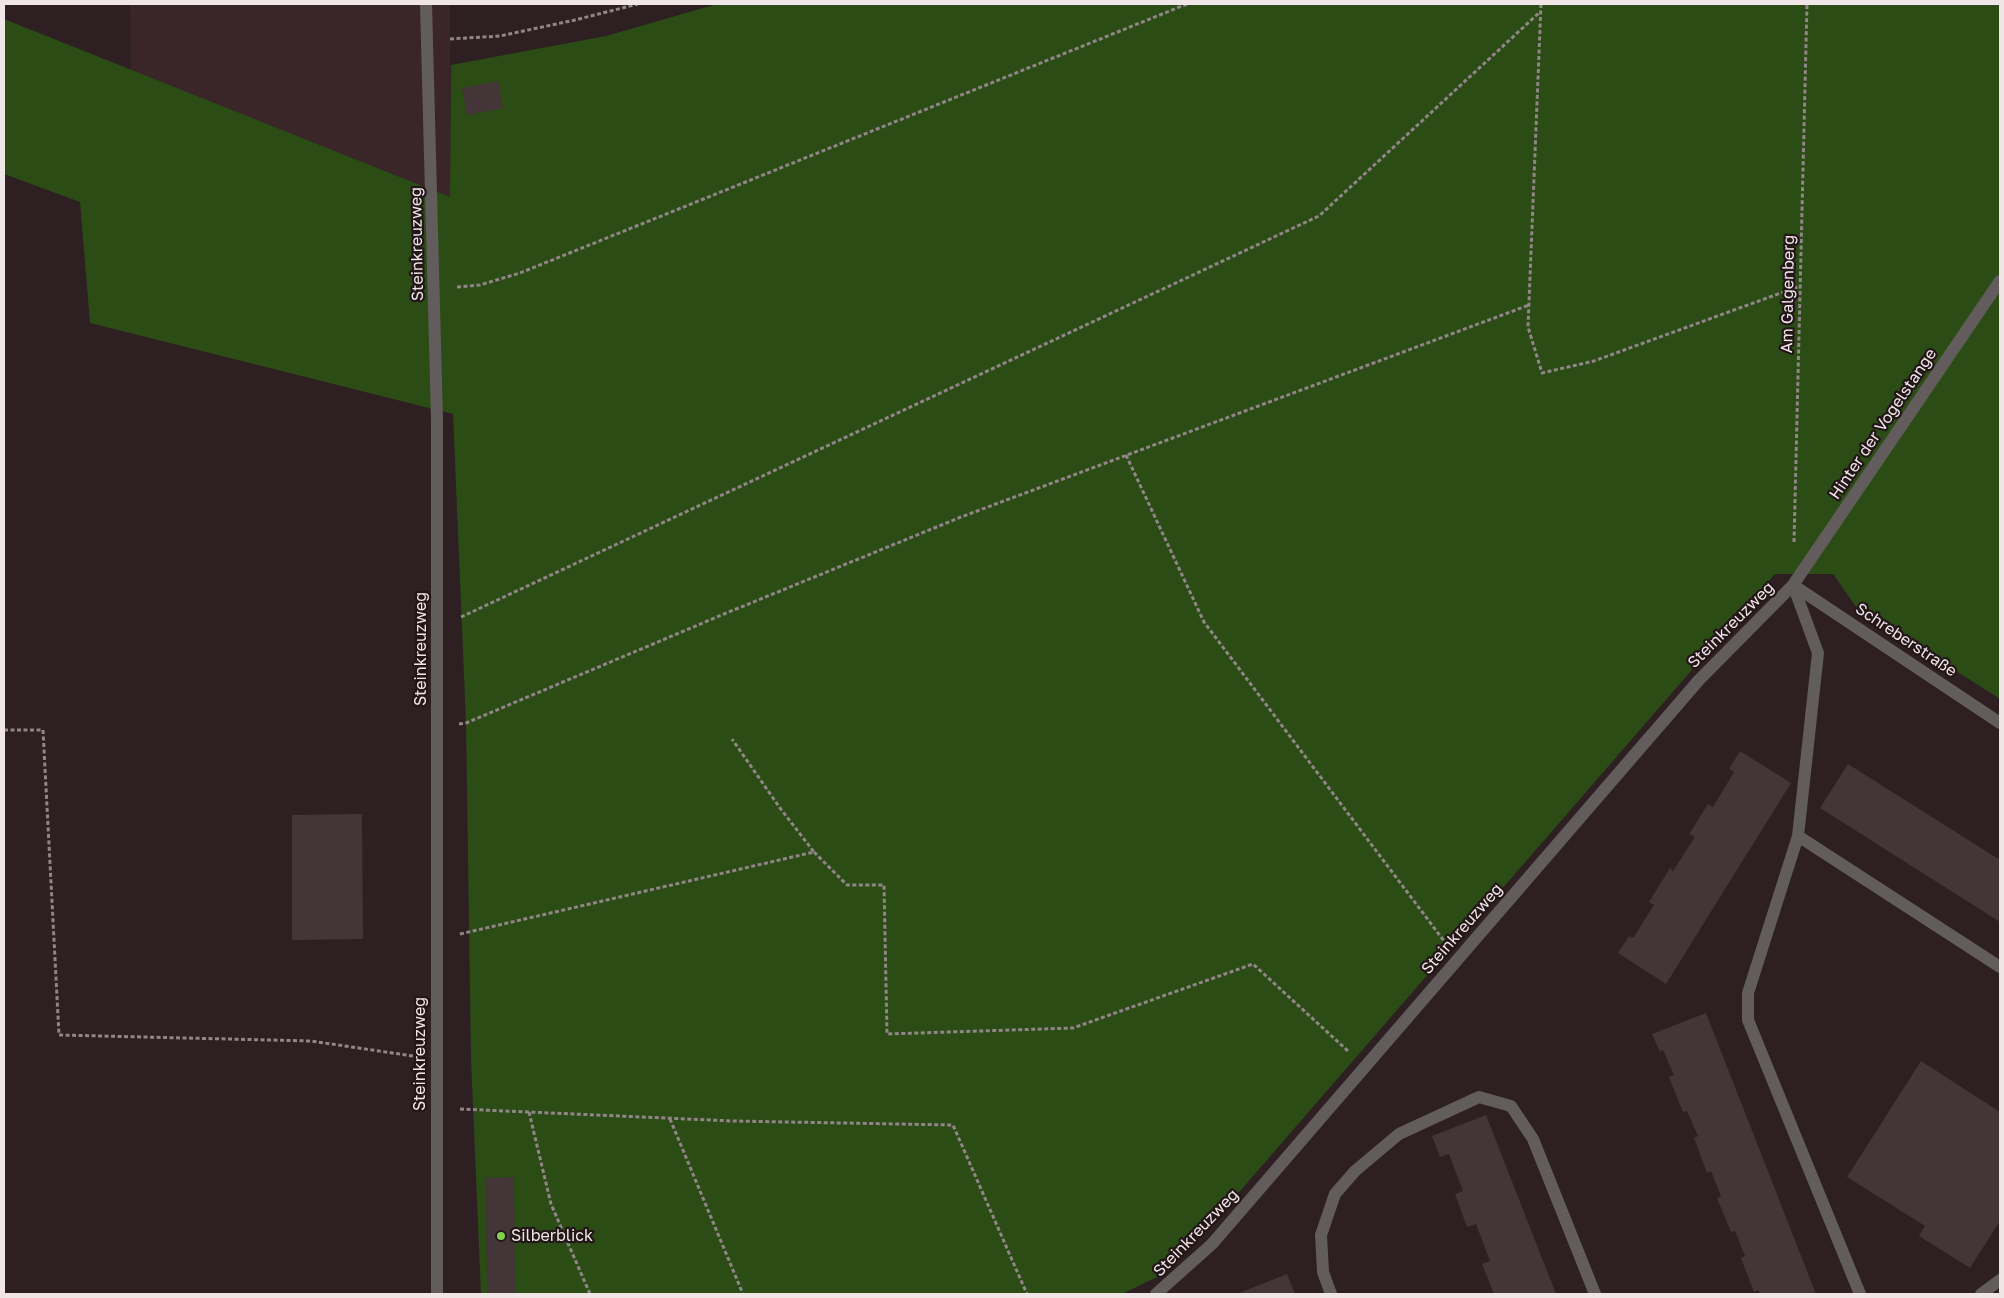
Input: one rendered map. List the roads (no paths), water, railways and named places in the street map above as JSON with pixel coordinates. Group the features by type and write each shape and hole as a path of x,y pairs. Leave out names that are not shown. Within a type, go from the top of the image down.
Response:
{"street":[{"name":"Steinkreuzweg","path":"426,4 437,420 437,1294"},
{"name":"Hinter der Vogelstange","path":"1793,585 2000,281"},
{"name":"Steinkreuzweg","path":"1156,1294 1212,1244 1699,680 1793,585"},
{"name":"Schreberstraße","path":"1793,585 2000,723"},
{"path":"1793,585 1818,653 1798,836 1748,994 1748,1020 1860,1294"},
{"path":"1798,836 2000,968"},
{"path":"1331,1294 1323,1272 1321,1235 1335,1194 1355,1171 1399,1134 1479,1097 1511,1106 1533,1139 1594,1294"},
{"path":"1981,1294 2000,1280"}],"place":[{"name":"Silberblick","path":"501,1236"}]}
